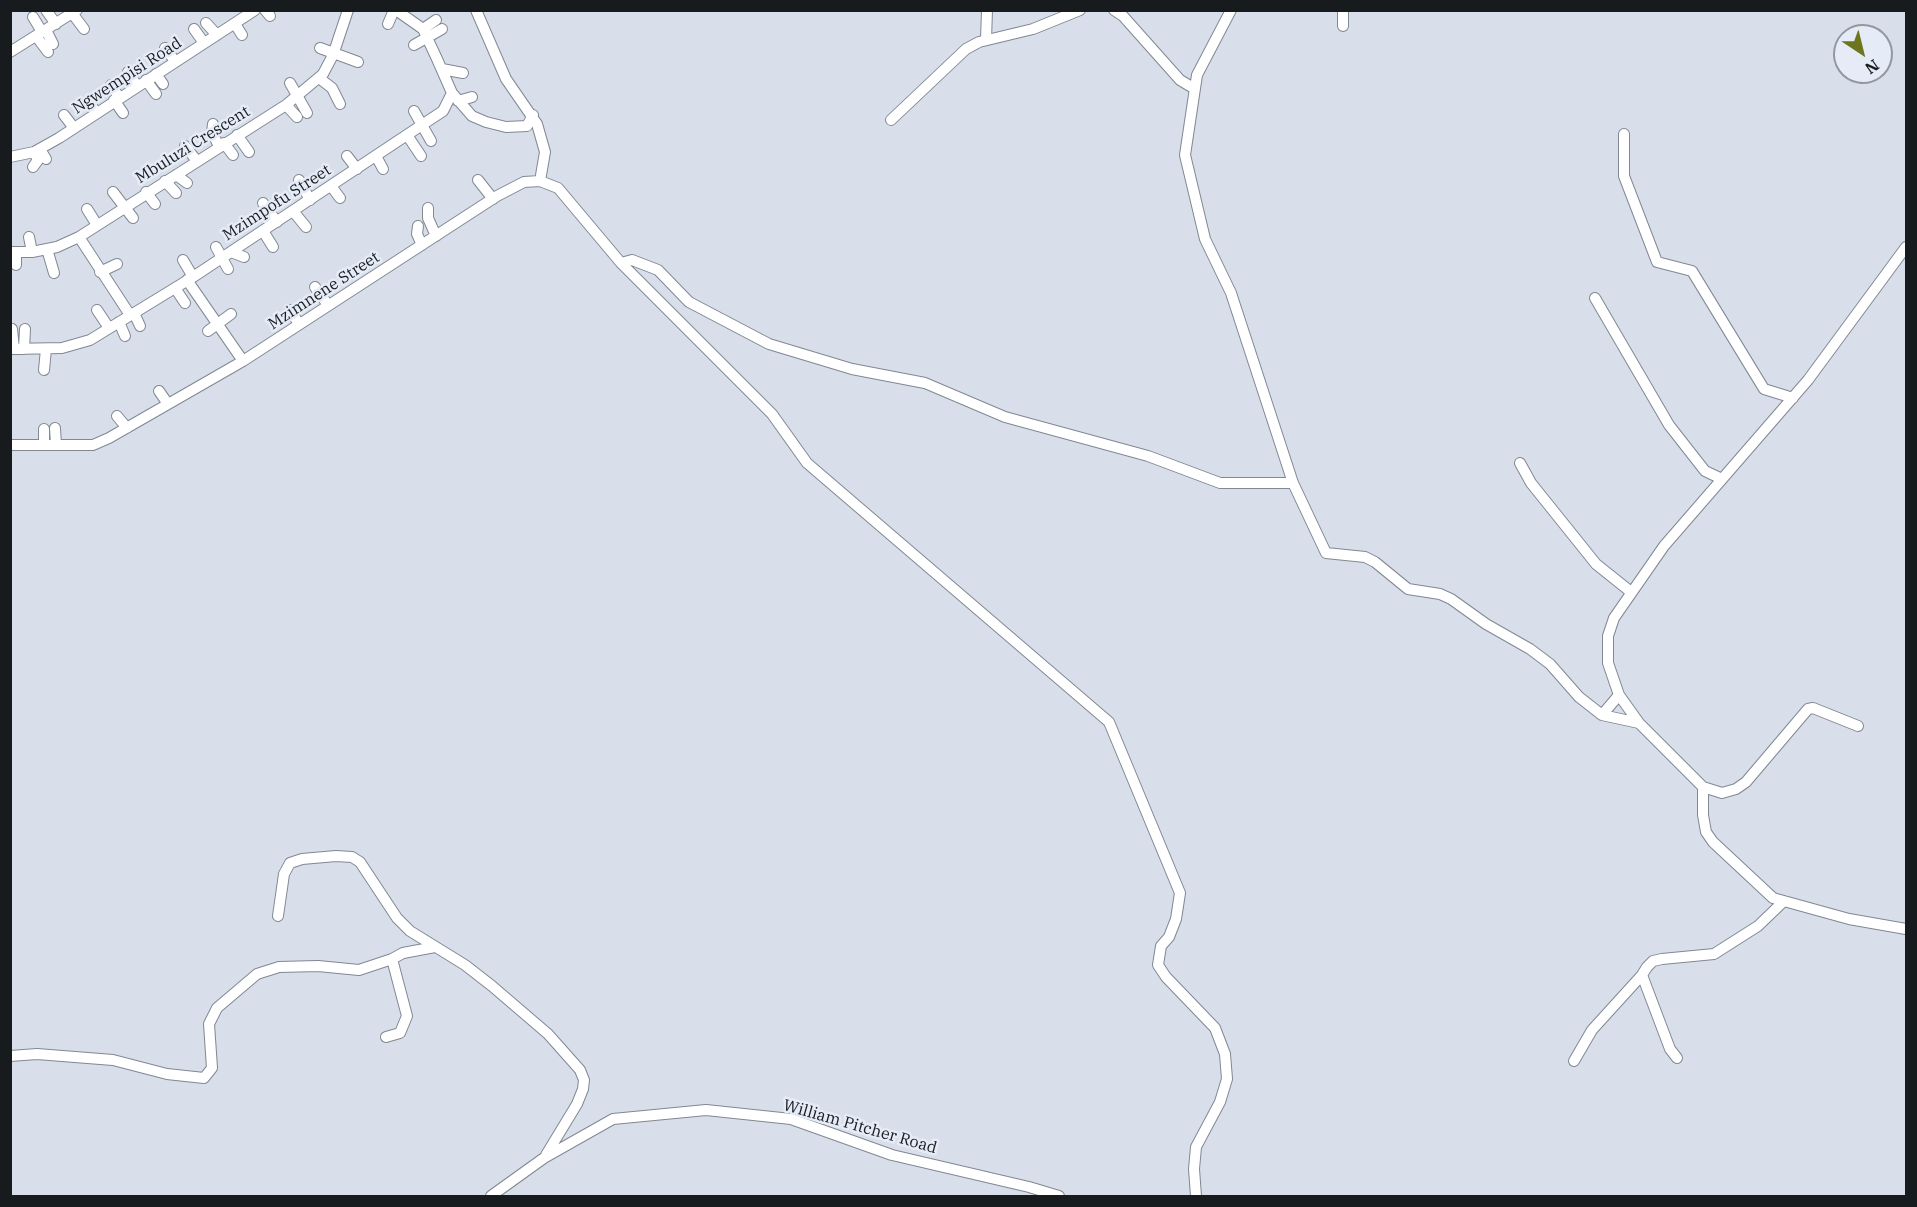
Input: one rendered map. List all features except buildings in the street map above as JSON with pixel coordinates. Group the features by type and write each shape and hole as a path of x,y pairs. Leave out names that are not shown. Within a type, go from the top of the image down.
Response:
{"street":[{"path":"46,10 56,24"},
{"name":"Ngwempisi Road","path":"10,157 37,151 175,61 188,49 204,43 255,10"},
{"name":"Mbuluzi Crescent","path":"13,252 47,249 79,237 296,98 319,78 333,55 348,10"},
{"path":"476,10 506,79 533,115 545,152 540,182 558,188 621,263 772,414 807,463 1110,722 1180,893 1176,919 1169,938 1161,946 1158,965 1166,977 1215,1028 1225,1054 1227,1080 1220,1102 1196,1147 1194,1169 1197,1197"},
{"path":"986,40 987,10"},
{"path":"891,120 966,49 986,40 1033,28 1080,10"},
{"path":"1113,10 1123,16 1180,80 1195,89"},
{"path":"1231,10 1197,75 1185,155 1203,230 1231,293 1293,483 1326,553 1365,557 1375,562 1408,589 1440,594 1451,599 1486,624 1536,654 1602,715 1639,723"},
{"path":"1343,10 1343,26"},
{"path":"388,24 399,11 426,34 442,69 442,84 472,116 506,127 527,126 533,115"},
{"path":"10,52 75,12 84,29"},
{"path":"33,17 50,48"},
{"path":"206,23 217,35"},
{"path":"234,24 242,35"},
{"path":"414,45 439,24"},
{"path":"194,29 204,43"},
{"path":"165,48 175,61"},
{"path":"320,48 333,55 345,56 358,62"},
{"path":"442,69 463,74"},
{"path":"128,72 163,84"},
{"path":"319,78 332,88 340,104"},
{"path":"146,80 156,94"},
{"path":"286,105 302,115 290,83"},
{"path":"111,85 123,113"},
{"path":"454,97 472,97"},
{"name":"Mzimpofu Street","path":"16,349 63,348 81,343 109,328 190,279 422,126 443,111 454,97"},
{"path":"88,101 96,112"},
{"path":"414,111 431,141"},
{"path":"64,115 74,128"},
{"path":"213,124 212,133 233,155"},
{"path":"1624,134 1624,176 1657,262 1692,271 1764,389 1792,398"},
{"path":"237,135 249,152"},
{"path":"407,135 421,156"},
{"path":"185,146 197,161"},
{"path":"37,151 46,159"},
{"path":"33,167 38,160 37,151"},
{"path":"347,156 357,169"},
{"path":"376,156 382,170"},
{"path":"176,175 187,183"},
{"path":"299,180 310,200"},
{"path":"478,180 493,199"},
{"path":"165,181 176,193"},
{"name":"Mzimnene Street","path":"10,445 93,445 243,361 493,199 524,182 540,182"},
{"path":"331,186 340,198"},
{"path":"114,192 134,218"},
{"path":"146,192 155,204"},
{"path":"263,203 277,222"},
{"path":"428,207 428,218 436,236"},
{"path":"87,209 97,225"},
{"path":"293,211 306,227"},
{"path":"418,226 417,234 422,245"},
{"path":"263,231 273,247"},
{"path":"29,237 32,252"},
{"path":"79,237 88,262 100,272 140,326"},
{"path":"216,247 227,254 244,257"},
{"path":"1858,726 1813,708 1808,709 1746,782 1736,789 1722,793 1703,788 1639,723 1619,695 1608,663 1608,636 1614,618 1664,546 1792,398 1906,247"},
{"path":"47,249 54,273"},
{"path":"13,252 16,265"},
{"path":"227,254 228,269"},
{"path":"183,260 213,328 243,361"},
{"path":"621,263 632,260 658,270 688,302 769,344 852,369 925,383 1005,417 1148,456 1220,483 1293,483"},
{"path":"100,272 117,264"},
{"path":"315,287 328,305"},
{"path":"175,288 185,303"},
{"path":"1595,298 1669,425 1705,471 1722,479"},
{"path":"97,310 109,328"},
{"path":"290,310 299,324"},
{"path":"213,328 231,314"},
{"path":"119,322 125,336"},
{"path":"12,329 16,349"},
{"path":"16,349 25,329"},
{"path":"44,370 46,349"},
{"path":"159,392 168,404"},
{"path":"117,416 118,429"},
{"path":"44,445 49,429 56,445"},
{"path":"1520,463 1531,483 1596,564 1631,592"},
{"path":"1602,715 1619,695"},
{"path":"1703,788 1705,824 1713,842 1773,898 1849,919 1906,929"},
{"path":"278,916 284,874 290,863 302,859 352,857 366,868 397,918 410,931 465,965 529,1018 569,1056 580,1070 584,1080 577,1104 544,1158"},
{"path":"1574,1061 1580,1047 1592,1030 1653,961 1714,954 1758,926 1784,901"},
{"path":"10,1056 37,1054 113,1060 167,1074 204,1078 212,1068 209,1024 217,1008 257,974 279,967 318,966 359,970 403,953 435,947"},
{"path":"386,1037 400,1033 407,1016 392,959"},
{"path":"1642,975 1670,1049 1677,1058"},
{"name":"William Pitcher Road","path":"491,1197 544,1158 613,1119 705,1110 791,1119 892,1155 1029,1187 1059,1197"}]}
